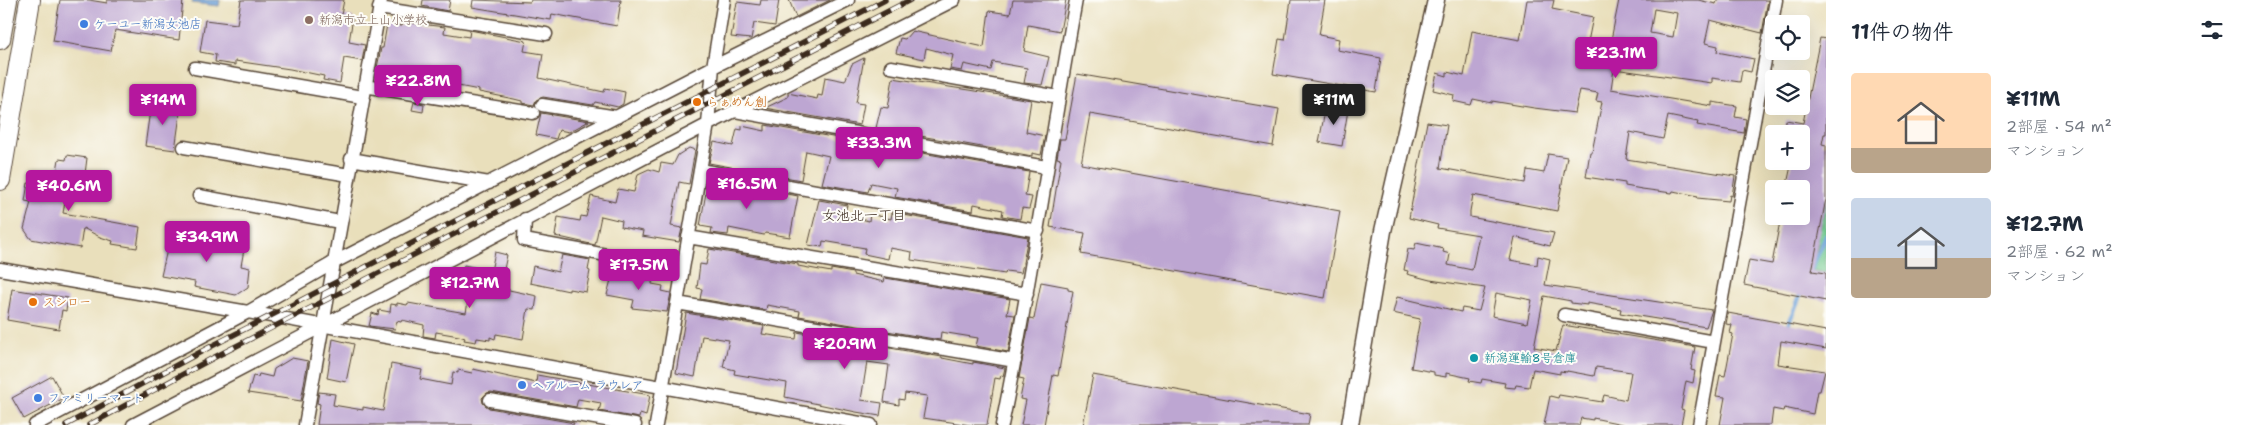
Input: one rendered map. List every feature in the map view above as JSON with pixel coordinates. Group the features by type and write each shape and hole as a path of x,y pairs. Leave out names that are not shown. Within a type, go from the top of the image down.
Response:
{"main road":[{"path":"0,39 7,0"},
{"path":"0,180 30,0"}],"street":[{"path":"656,425 708,124 713,67 724,0"},
{"path":"35,425 248,312 333,263 617,116 848,0"},
{"path":"135,425 322,325 708,124 954,0"},
{"path":"1002,425 1027,294 1046,167 1076,0"},
{"path":"1350,425 1383,231 1436,0"},
{"path":"1699,425 1776,0"},
{"path":"305,425 380,4 546,34"},
{"path":"891,67 1058,97"},
{"path":"195,68 363,92 617,116"},
{"path":"735,111 1046,167"},
{"path":"184,147 349,175"},
{"path":"351,159 488,183"},
{"path":"700,170 1038,230"},
{"path":"198,196 340,222"},
{"path":"525,219 524,240 683,268"},
{"path":"688,237 1027,294"},
{"path":"0,269 322,325 871,425"},
{"path":"677,303 1015,361"},
{"path":"1564,314 1714,342"},
{"path":"490,400 635,425"}],"green space":[{"path":"1826,199 1826,273 1798,268 1814,264"}],"water":[{"path":"193,0 220,0 219,6 192,3"}],"building":[{"path":"60,0 89,0 107,3 107,0 183,0 179,40 115,30 111,51 53,41"},
{"path":"241,0 344,0 341,15 353,17 349,42 365,45 362,61 344,58 340,83 323,80 324,76 290,69 235,61 235,65 215,62 216,55 200,52 205,20 237,24"},
{"path":"423,0 450,0 448,11 422,6"},
{"path":"473,0 530,2 531,0 621,0 617,26 552,14 551,20 472,7"},
{"path":"761,0 779,0 775,26 754,23 751,39 731,37 737,2 760,5"},
{"path":"789,0 830,0 796,17"},
{"path":"1013,0 1066,0 1060,31 1028,25 1024,51 1049,57 1042,85 1024,83 1027,68 993,62 991,70 964,64 962,71 950,69 953,55 926,48 924,59 896,53 900,38 905,39 912,31 984,47 989,11 1010,14"},
{"path":"1291,0 1325,0 1319,35 1339,39 1337,50 1381,58 1376,92 1273,74 1279,39 1285,40"},
{"path":"1527,0 1554,0 1552,9 1593,17 1588,42 1610,45 1619,0 1698,0 1716,4 1717,0 1768,0 1762,33 1710,20 1705,43 1718,46 1717,52 1754,59 1751,72 1742,70 1740,82 1712,78 1712,83 1614,69 1611,89 1712,106 1712,102 1737,106 1735,117 1746,119 1744,133 1697,125 1698,122 1668,116 1663,139 1630,132 1626,159 1735,176 1732,196 1730,195 1729,201 1697,198 1698,196 1673,191 1672,193 1642,189 1625,186 1625,183 1586,177 1602,102 1596,101 1598,93 1580,90 1575,113 1473,99 1471,105 1453,101 1454,95 1433,90 1437,73 1447,76 1447,72 1464,76 1472,31 1520,40","holes":["1654,9 1677,13 1673,37 1650,33"]},
{"path":"403,22 445,27 444,33 469,37 470,30 526,41 524,51 543,54 539,78 604,92 605,88 625,92 623,104 618,107 595,102 593,105 543,97 536,100 534,105 479,92 479,90 448,84 447,91 416,86 417,83 408,82 410,74 377,68 387,24 402,26"},
{"path":"1820,38 1826,39 1826,134 1824,134 1822,144 1826,145 1826,199 1812,271 1826,273 1826,301 1744,285 1749,260 1772,264 1779,225 1810,225 1810,180 1788,180 1790,170 1810,170 1810,125 1785,125 1786,120 1803,123 1805,115 1810,115 1810,88"},
{"path":"864,58 856,103 864,104 860,125 765,108 788,97 788,93 817,99 818,95 822,96 825,77 845,81 852,64"},
{"path":"1077,74 1279,109 1273,146 1090,114 1081,164 1340,211 1325,298 1081,254 1085,233 1050,227 1061,159 1057,158 1060,139 1065,139"},
{"path":"893,78 1031,100 1026,132 1045,136 1041,155 1032,153 1032,156 876,128 881,107 888,108"},
{"path":"414,102 424,104 423,112 412,110"},
{"path":"151,103 181,107 175,150 145,146"},
{"path":"1326,106 1348,110 1342,146 1319,142"},
{"path":"541,113 589,121 569,132 559,130 556,139 536,135"},
{"path":"1427,122 1447,125 1440,168 1525,183 1527,170 1544,173 1548,154 1567,157 1557,211 1473,195 1470,217 1554,233 1550,246 1515,237 1510,260 1537,265 1538,256 1550,259 1545,285 1712,310 1706,327 1620,313 1621,309 1587,303 1587,305 1571,303 1571,301 1544,296 1534,347 1556,351 1563,325 1695,347 1691,370 1695,371 1693,383 1686,381 1681,409 1684,410 1681,425 1627,425 1593,418 1593,420 1581,418 1579,425 1544,425 1550,396 1558,398 1559,395 1602,402 1604,395 1626,400 1631,372 1596,367 1594,376 1567,371 1560,371 1560,374 1533,369 1529,387 1516,385 1515,388 1504,387 1505,383 1482,379 1481,383 1469,381 1470,378 1446,373 1446,377 1434,375 1434,372 1411,368 1420,319 1393,313 1397,297 1461,312 1462,308 1479,311 1485,288 1430,280 1407,274 1408,271 1404,270 1408,249 1414,250 1416,243 1444,249 1443,252 1450,254 1448,265 1472,270 1479,235 1437,228 1438,225 1409,218","holes":["1496,293 1532,300 1527,323 1492,316"]},
{"path":"765,125 1029,172 1025,196 1032,197 1029,209 1022,208 1020,219 1002,216 1003,210 974,204 973,211 895,197 897,188 871,183 868,192 822,184 829,156 806,151 801,180 709,163 714,142 733,146 737,129 742,130 742,126 765,131"},
{"path":"689,148 695,150 689,184 679,182 671,226 682,228 679,242 642,236 643,231 621,227 622,221 601,216 595,245 555,236 558,217 580,221 581,216 586,217 591,196 615,202 618,189 634,192 638,174 649,169 659,172 661,163 673,165 678,155"},
{"path":"67,155 87,158 84,182 69,180 63,213 140,227 137,248 112,244 113,241 83,228 80,248 31,239 24,229 31,202 25,201 28,183 33,184 34,179 55,183 59,159 66,160"},
{"path":"707,179 798,196 790,237 765,233 764,235 729,228 728,235 711,233 712,228 700,226"},
{"path":"819,200 847,205 844,215 869,221 870,214 891,219 892,213 1028,237 1021,273 1006,271 1005,274 911,260 912,252 890,248 888,259 864,254 865,248 823,241 822,247 808,245"},
{"path":"171,232 245,244 241,266 250,268 248,287 236,295 194,287 195,282 161,276"},
{"path":"709,249 798,264 798,266 831,272 831,269 853,273 853,275 884,282 885,278 1010,299 1007,314 1015,315 1008,352 976,346 978,338 941,332 940,340 799,316 800,311 767,305 766,310 700,299 702,289 697,288 700,264 706,265"},
{"path":"495,252 507,255 500,288 537,296 535,310 528,309 523,339 496,334 495,339 490,337 490,340 477,338 476,342 464,340 465,338 459,336 436,332 435,338 423,336 424,325 402,320 401,322 397,321 395,329 369,326 372,313 378,315 379,310 390,312 391,304 397,305 397,303 407,305 408,303 466,313 472,279 461,277 464,265 491,271"},
{"path":"562,255 590,260 586,292 569,289 569,291 530,283 533,266 558,272"},
{"path":"614,268 653,276 652,284 663,286 662,291 671,293 667,312 632,308 634,300 607,295"},
{"path":"1041,282 1068,287 1068,290 1073,291 1058,376 1053,375 1044,425 1021,425 1026,400 1020,399 1024,379 1019,378 1030,318 1034,319"},
{"path":"12,289 68,298 66,311 62,310 59,329 7,320"},
{"path":"686,313 764,326 762,334 796,339 797,332 973,364 973,362 1005,368 1000,379 995,378 987,425 971,425 923,418 927,396 905,393 904,400 899,399 899,405 884,402 889,365 867,362 861,400 882,403 880,416 856,412 785,397 787,383 734,374 735,370 723,367 729,340 702,336 695,377 676,373"},
{"path":"1728,313 1826,331 1826,349 1781,341 1778,364 1825,371 1820,391 1817,391 1813,414 1784,408 1783,411 1773,409 1771,425 1720,425 1725,397 1716,396 1720,375 1725,376 1733,334 1730,333 1732,325 1726,324"},
{"path":"333,339 354,344 346,382 327,378"},
{"path":"292,358 308,361 301,401 248,393 253,376 258,377 259,374 272,377 274,369"},
{"path":"391,364 422,370 420,379 451,385 453,372 458,373 458,370 472,373 473,369 536,383 537,375 650,395 646,416 640,414 639,418 599,411 601,403 578,399 576,407 491,392 482,398 483,403 489,408 574,423 573,425 317,425 320,404 317,403 319,392 335,394 333,405 363,410 363,407 383,411"},
{"path":"1093,375 1310,414 1308,425 1083,425"},
{"name":"ファミリーマート","path":"52,376 64,398 24,419 12,398"}],"waterway":[{"path":"1811,270 1826,236"},
{"path":"1786,330 1802,291"}],"railway":[{"path":"66,425 208,348 885,0"},
{"path":"89,425 213,358 910,0"}],"place":[{"name":"新潟市立上山小学校","path":"309,20"},
{"name":"ケーユー新潟女池店","path":"84,24"},
{"name":"らぁめん創","path":"697,102"},
{"name":"スシロー","path":"33,302"},
{"name":"新潟運輸8号倉庫","path":"1474,358"},
{"name":"ヘアルーム ラウレア","path":"522,385"},
{"name":"ファミリーマート","path":"38,398"}],"district":[{"name":"女池北一丁目","path":"864,215"}]}
